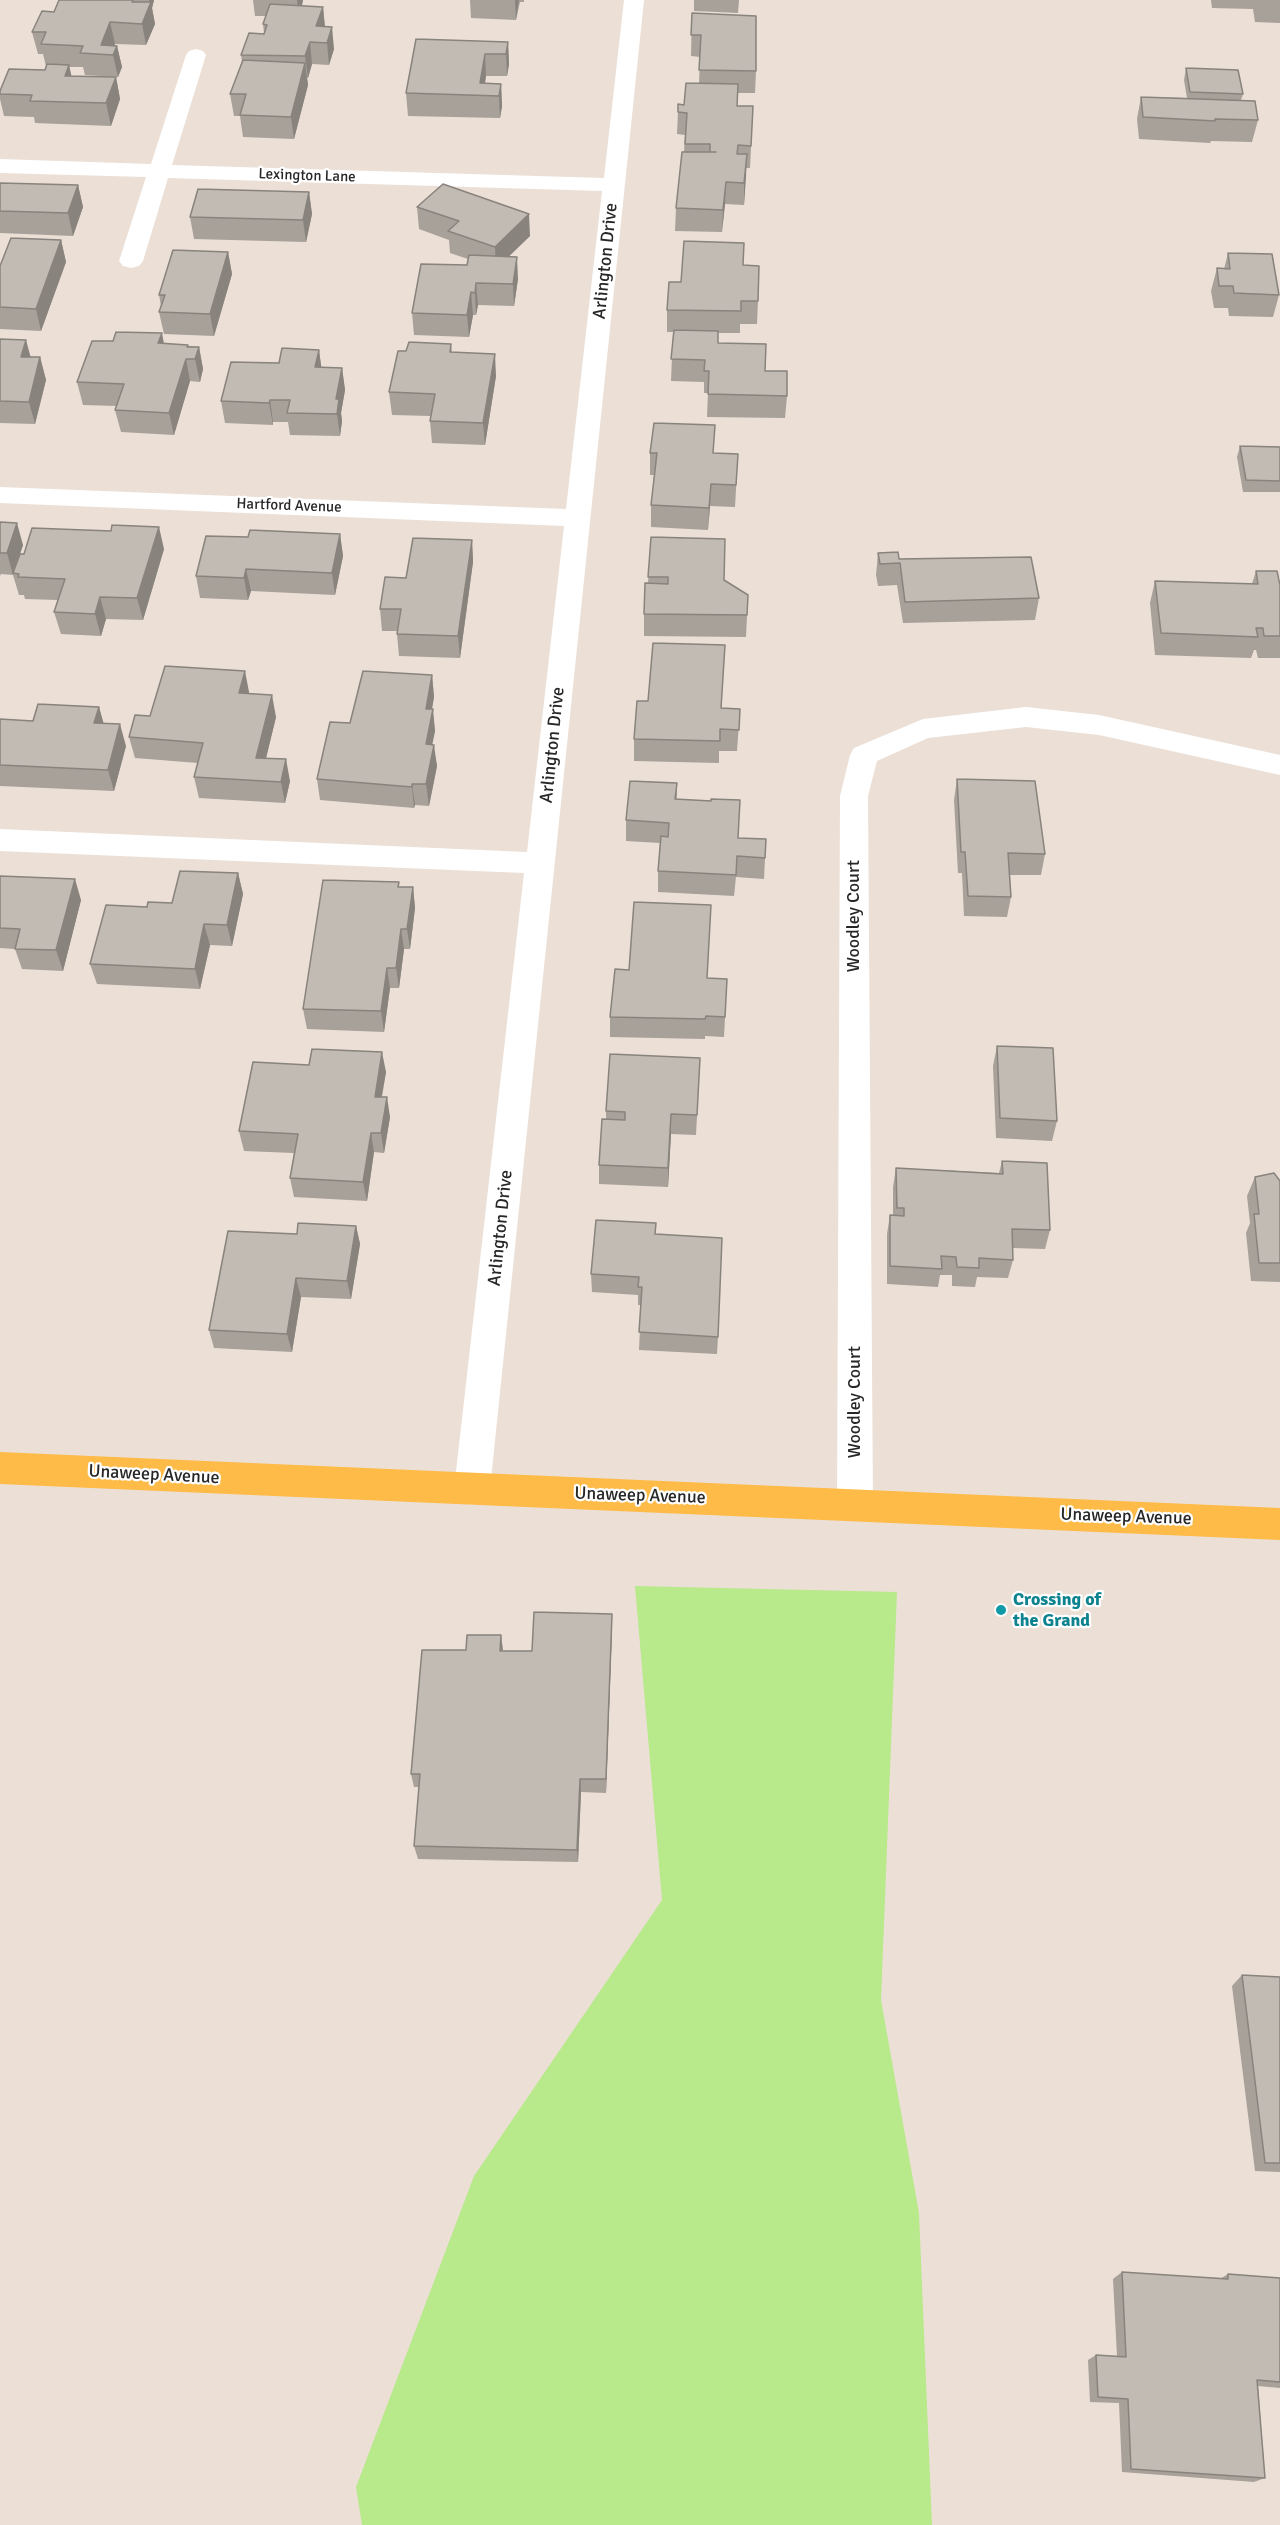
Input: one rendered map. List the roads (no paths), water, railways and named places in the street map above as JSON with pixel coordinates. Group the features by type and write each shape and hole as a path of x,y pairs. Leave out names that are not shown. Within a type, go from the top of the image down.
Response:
{"main road":[{"name":"Unaweep Avenue","path":"0,1468 1280,1524"}],"street":[{"name":"Arlington Drive","path":"472,1489 634,0"},
{"path":"131,261 196,55"},
{"name":"Lexington Lane","path":"0,166 614,185"},
{"name":"Hartford Avenue","path":"0,495 578,518"},
{"name":"Woodley Court","path":"855,1505 854,796 864,755 923,729 1026,717 1099,725 1280,765"},
{"path":"0,840 540,863"}],"place":[{"name":"Crossing of the Grand","path":"1001,1610"}]}
